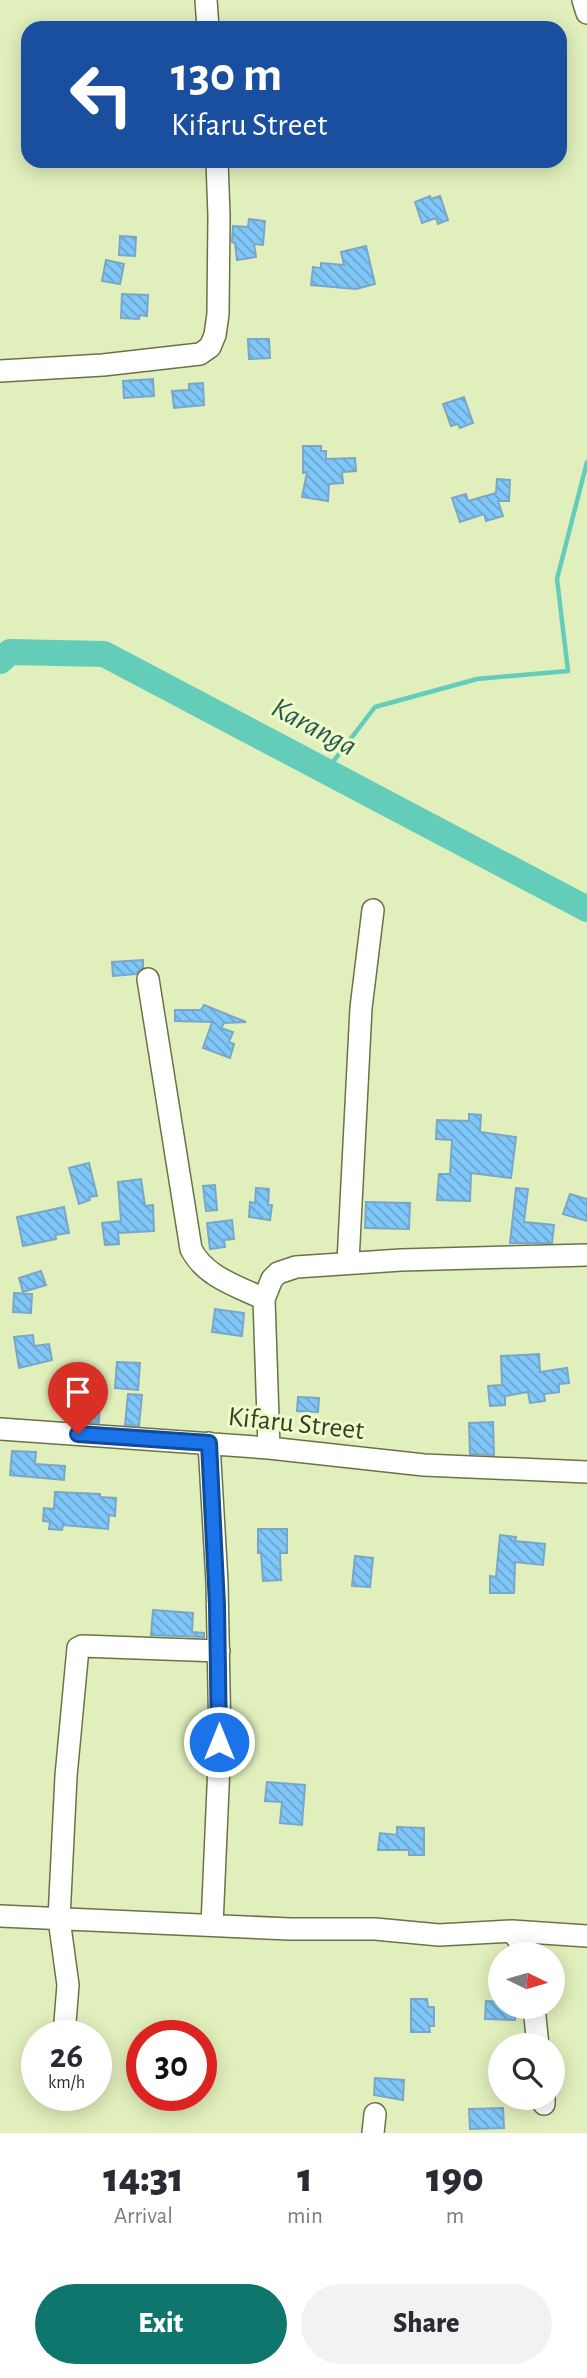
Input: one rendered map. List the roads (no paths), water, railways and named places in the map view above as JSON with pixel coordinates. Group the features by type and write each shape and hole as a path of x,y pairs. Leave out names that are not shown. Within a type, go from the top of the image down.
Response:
{"street":[{"path":"206,0 208,21"},
{"path":"583,0 587,13"},
{"path":"0,371 103,365 200,354 209,347 215,335 218,314 217,168"},
{"path":"348,1262 361,1008 373,910"},
{"path":"148,979 191,1249 201,1265 211,1273 264,1299"},
{"path":"269,1448 264,1299 272,1279 278,1273 296,1267 348,1262 587,1255"},
{"name":"Kifaru Street","path":"0,1429 269,1448 424,1465 587,1472"},
{"path":"209,1443 219,1651 219,1742 212,1925"},
{"path":"65,2020 68,1985 59,1919 66,1776 78,1648 219,1651"},
{"path":"0,1916 375,1929 439,1935 512,1931 587,1937"},
{"path":"512,1931 520,1942"}],"waterway":[{"path":"326,771 375,707 477,679 568,671 557,579 587,462"},
{"name":"Karanga","path":"0,661 10,652 104,654 587,909"}]}
